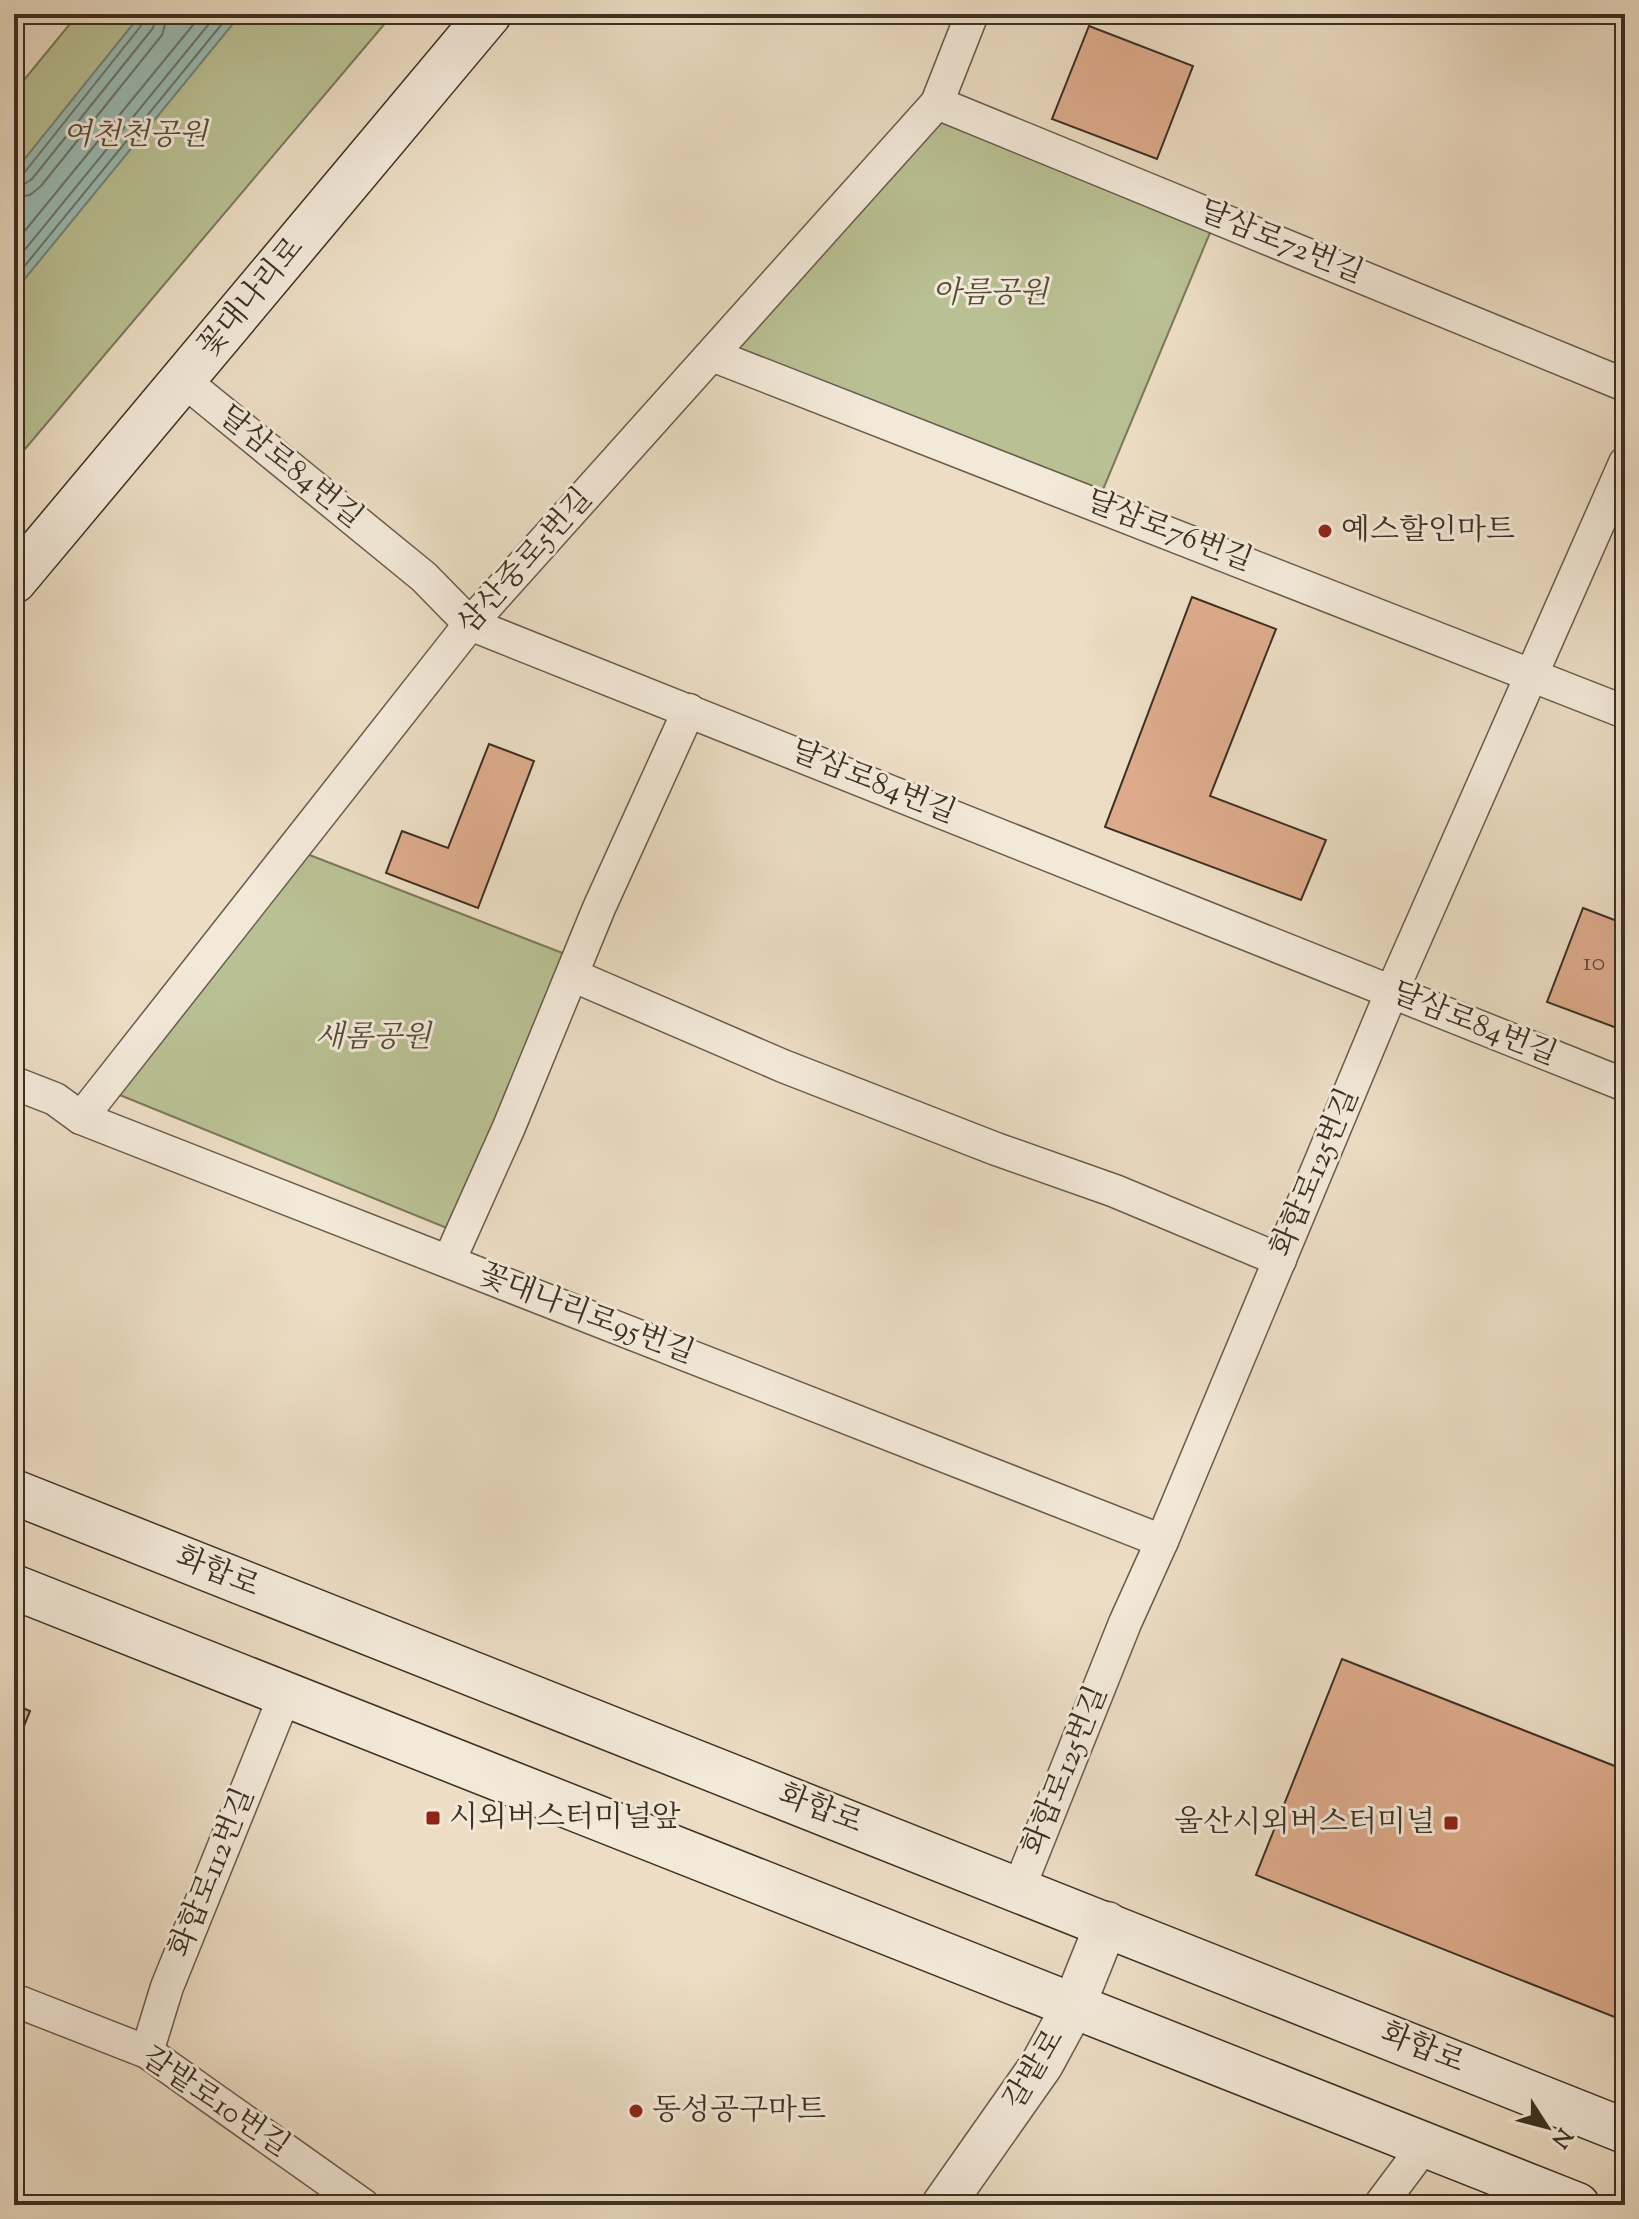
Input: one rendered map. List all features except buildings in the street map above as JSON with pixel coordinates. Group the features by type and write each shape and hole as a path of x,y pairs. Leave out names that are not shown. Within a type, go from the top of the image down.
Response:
{"main road":[{"name":"꽃대나리로","path":"14,581 489,14"},
{"name":"화합로","path":"14,1492 1019,1888 1625,2131"},
{"path":"14,1587 1577,2205"}],"street":[{"name":"삼산중로5번길","path":"81,1118 470,624 937,103 972,14"},
{"name":"달삼로72번길","path":"937,103 1625,385"},
{"name":"달삼로76번길","path":"712,355 1625,712"},
{"name":"달삼로84번길","path":"183,380 424,577 470,624 1625,1085"},
{"name":"화합로125번길","path":"1019,1888 1125,1623 1392,991 1625,463"},
{"path":"449,1261 509,1127 599,908 689,710"},
{"path":"572,975 783,1066 996,1149 1115,1191 1280,1260"},
{"name":"꽃대나리로95번길","path":"14,1083 55,1099 81,1118 1162,1541"},
{"name":"화합로112번길","path":"147,2052 167,1987 285,1695"},
{"name":"갈밭로","path":"943,2205 1019,2101 1042,2064 1074,2005 1107,1923"},
{"name":"갈밭로10번길","path":"14,2000 147,2052 363,2205"},
{"path":"1380,2205 1425,2145"}],"green space":[{"name":"여천천공원","path":"78,14 393,14 14,462 14,92"},
{"name":"아름공원","path":"937,103 1217,216 1097,504 727,361"},
{"name":"새롬공원","path":"294,849 573,957 459,1233 105,1089"}],"water":[{"path":"141,14 241,14 14,292 14,172"}],"place":[{"name":"예스할인마트","path":"1325,531"},
{"name":"시외버스터미널앞","path":"433,1818"},
{"name":"울산시외버스터미널","path":"1451,1823"},
{"name":"동성공구마트","path":"636,2111"}]}
